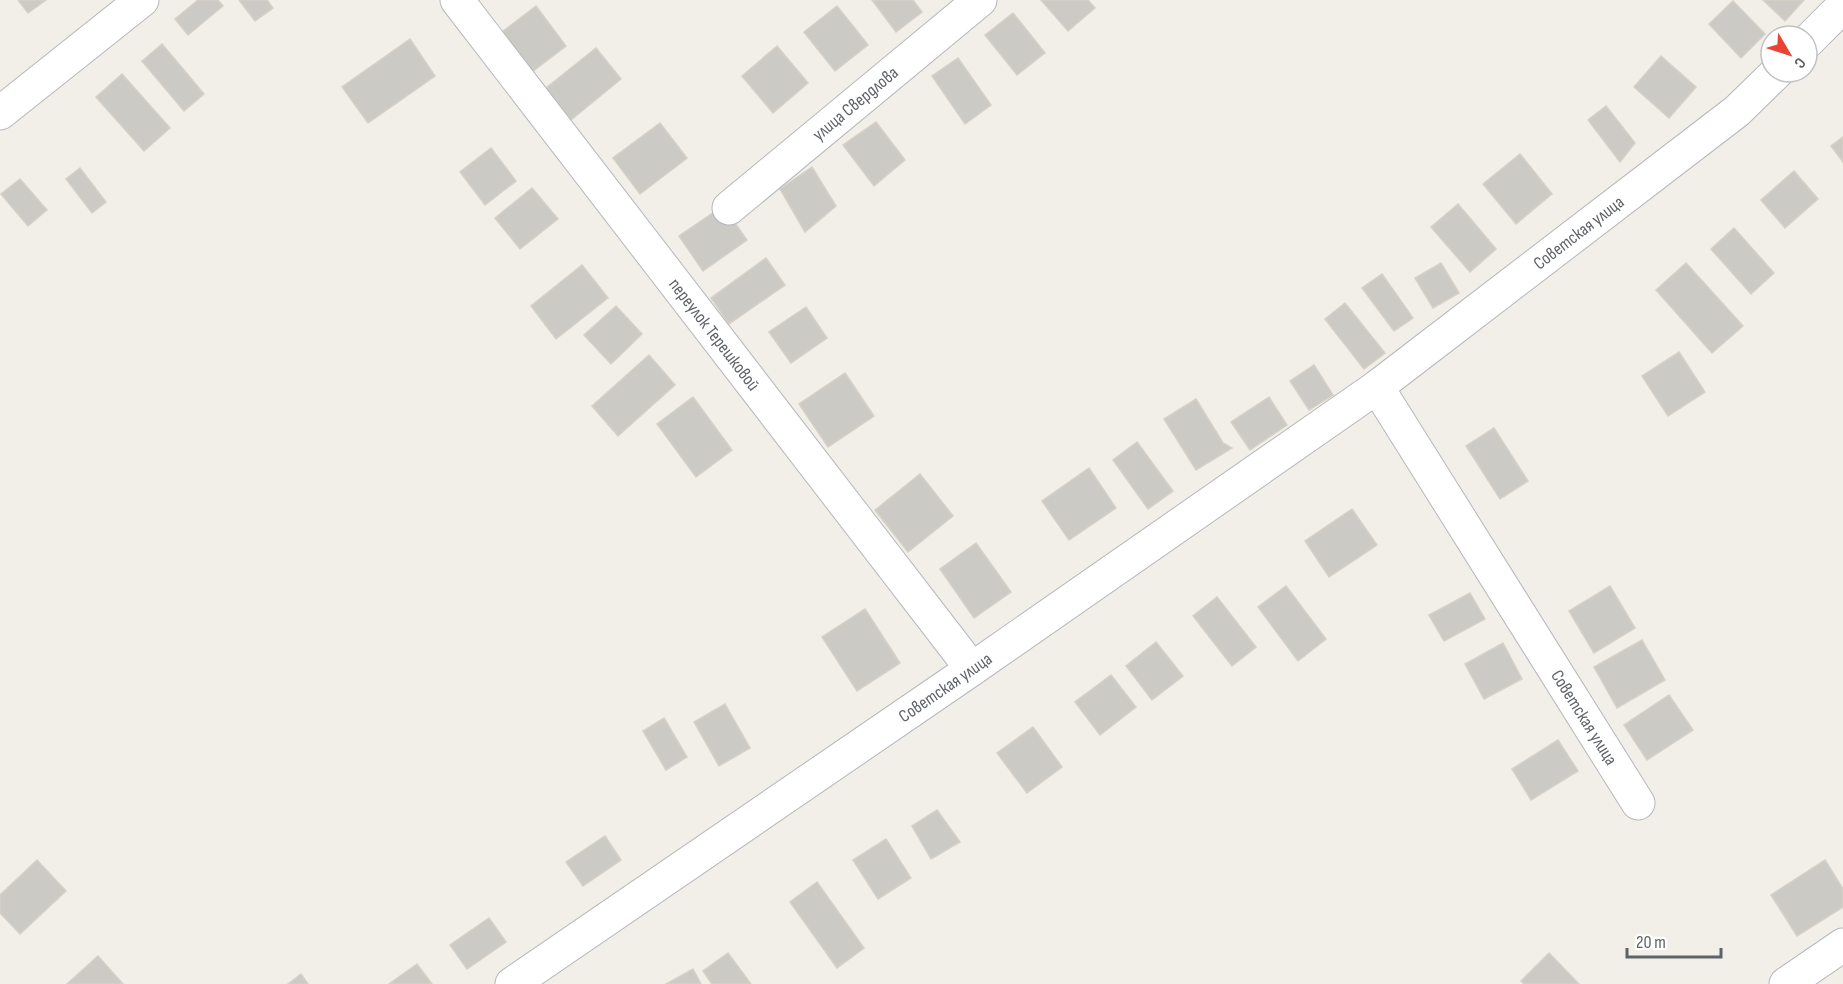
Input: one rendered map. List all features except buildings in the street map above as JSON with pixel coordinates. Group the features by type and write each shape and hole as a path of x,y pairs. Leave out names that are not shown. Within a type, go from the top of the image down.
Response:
{"street":[{"path":"0,112 142,0"},
{"name":"переулок Терешковой","path":"457,0 972,669"},
{"name":"улица Свердлова","path":"729,208 980,0"},
{"path":"1819,30 1843,6"},
{"name":"Советская улица","path":"512,984 972,669 1377,387 1737,111 1765,84"},
{"name":"Советская улица","path":"1377,387 1638,803"},
{"path":"1786,984 1843,945"}]}
